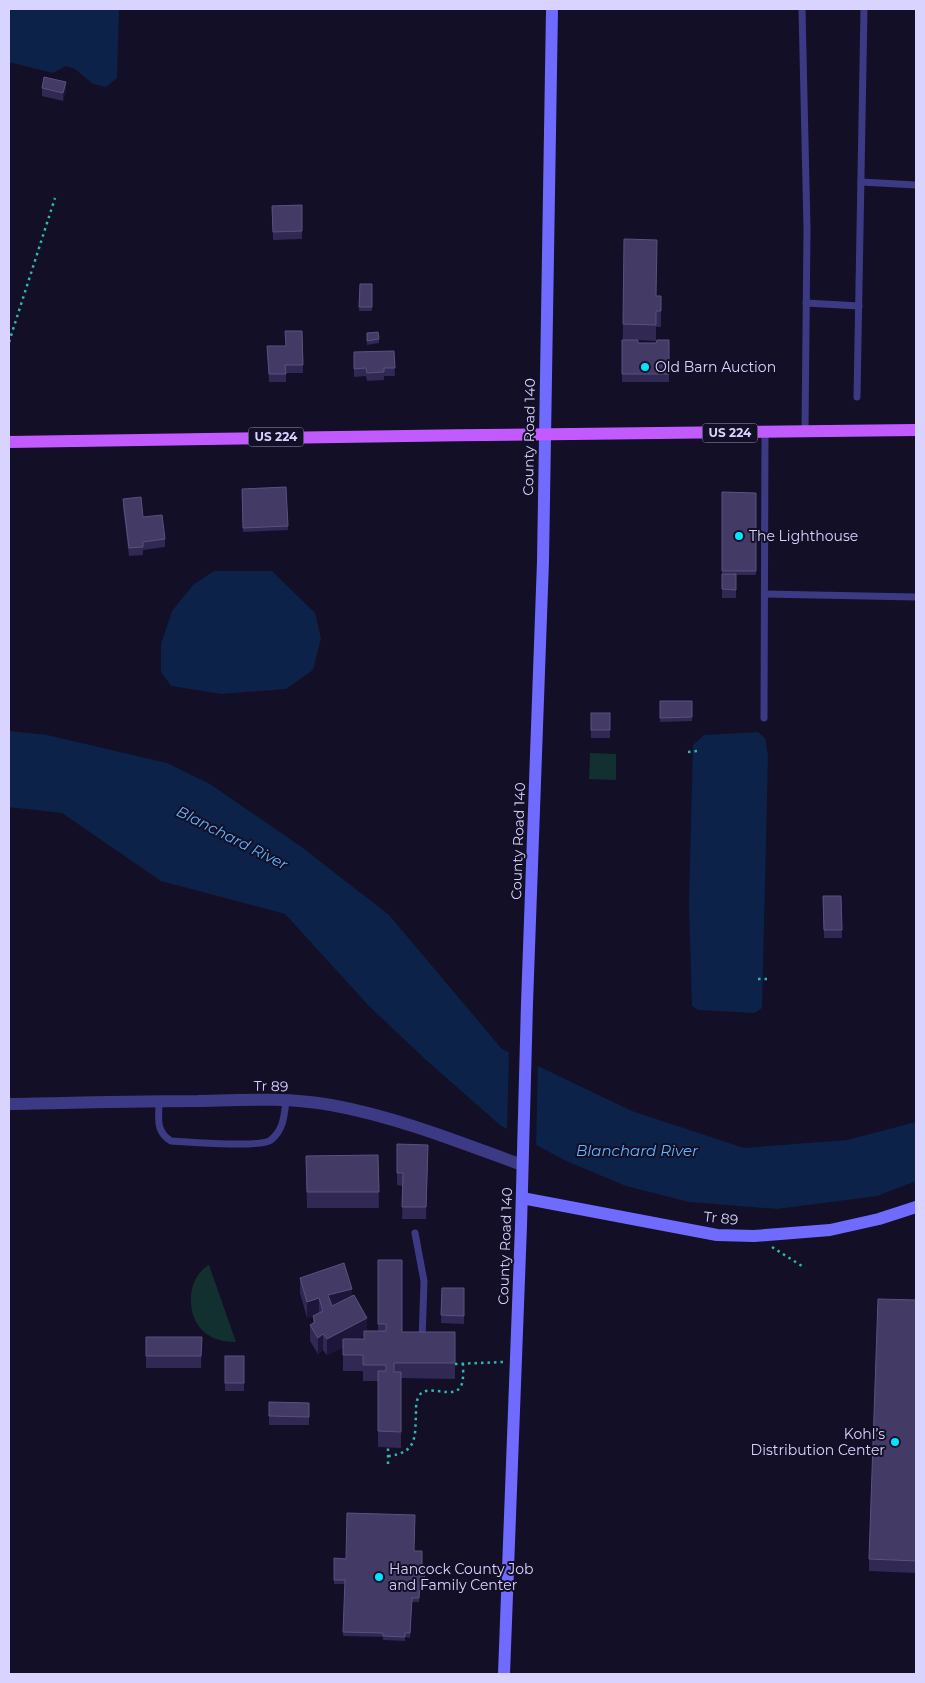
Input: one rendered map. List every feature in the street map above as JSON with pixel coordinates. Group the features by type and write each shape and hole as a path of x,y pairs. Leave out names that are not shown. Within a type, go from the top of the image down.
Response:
{"main road":[{"name":"US 224","path":"9,442 916,430"}],"street":[{"name":"County Road 140","path":"504,1674 543,561 552,9"},
{"name":"Tr 89","path":"9,1104 286,1101 331,1105 378,1116 435,1133 522,1165"},
{"name":"Tr 89","path":"522,1198 718,1234 754,1236 830,1230 879,1219 916,1207"}],"lane":[{"path":"802,9 807,228 805,431"},
{"path":"857,398 864,9"},
{"path":"861,182 916,185"},
{"path":"806,303 859,306"},
{"path":"764,718 765,432"},
{"path":"765,594 916,597"},
{"path":"160,1101 160,1131 163,1136 171,1141 254,1144 270,1142 278,1134 283,1125 286,1101"},
{"path":"414,1233 424,1281 422,1342"}],"path":[{"path":"9,342 55,198"},
{"path":"688,752 698,751"},
{"path":"758,979 767,979"},
{"path":"754,1236 805,1268"},
{"path":"455,1364 515,1362"},
{"path":"388,1456 406,1452 412,1445 415,1436 419,1395 426,1391 453,1392 459,1389 462,1384 463,1363"},
{"path":"388,1448 388,1464"}],"green space":[{"path":"590,753 616,754 616,780 589,779"},
{"path":"209,1265 236,1342 222,1341 210,1336 197,1324 193,1315 191,1296 193,1287 196,1278"}],"water":[{"path":"9,9 119,9 117,78 106,87 93,84 75,69 66,66 53,73 9,62"},
{"path":"214,571 272,571 315,613 321,638 313,670 286,689 222,694 171,686 161,672 161,644 172,611 193,585"},
{"name":"Blanchard River","path":"9,731 47,735 167,763 210,784 303,848 389,915 502,1049 632,1111 744,1148 847,1140 916,1122 916,1181 877,1196 777,1209 689,1202 626,1186 566,1161 501,1126 426,1060 369,1006 285,914 161,881 62,813 9,807"},
{"path":"758,732 765,738 768,756 762,1008 755,1013 698,1010 692,1006 689,903 693,745 704,735"}],"pier":[{"path":"509,1050 538,1064 536,1147 507,1131"}],"building":[{"path":"44,77 66,82 63,93 42,88"},
{"path":"302,205 302,231 273,232 272,206"},
{"path":"624,239 657,240 656,296 661,296 661,311 656,311 656,325 623,324"},
{"path":"360,284 372,284 372,307 359,307"},
{"path":"285,331 302,331 303,365 285,365 286,374 269,374 267,346 286,346"},
{"path":"378,332 379,339 367,341 367,333"},
{"name":"Old Barn Auction","path":"622,340 638,340 638,343 656,343 657,340 669,340 669,374 622,374"},
{"path":"394,351 395,368 384,368 384,372 367,373 366,368 354,369 354,352"},
{"path":"286,487 288,526 243,528 242,489"},
{"name":"The Lighthouse","path":"722,492 756,493 756,571 722,571"},
{"path":"141,497 143,517 162,515 165,539 143,542 143,547 129,548 123,499"},
{"path":"722,574 736,574 736,590 722,589"},
{"path":"660,701 692,701 692,717 660,718"},
{"path":"591,713 610,713 610,730 591,730"},
{"path":"823,896 841,896 842,930 824,930"},
{"path":"397,1144 428,1145 426,1207 402,1207 403,1173 397,1173"},
{"path":"378,1155 379,1192 307,1192 306,1156"},
{"path":"378,1260 402,1260 402,1332 455,1332 455,1363 394,1363 394,1372 401,1372 401,1432 378,1431 378,1371 386,1371 386,1365 363,1365 363,1355 343,1355 343,1339 364,1339 364,1331 386,1331 386,1324 378,1324"},
{"path":"344,1263 352,1289 328,1295 332,1306 354,1295 367,1318 327,1339 323,1334 318,1338 310,1325 315,1322 313,1316 323,1311 319,1298 307,1302 300,1278"},
{"path":"442,1288 464,1288 464,1316 441,1315"},
{"name":"Kohl’s Distribution Center","path":"878,1299 916,1300 916,1561 869,1559"},
{"path":"146,1337 202,1337 201,1356 146,1356"},
{"path":"225,1356 244,1356 244,1383 225,1383"},
{"path":"269,1402 309,1403 309,1417 269,1416"},
{"name":"Hancock County Job and Family Center","path":"347,1513 415,1515 414,1551 422,1551 422,1566 425,1566 424,1584 420,1584 419,1598 412,1598 410,1633 405,1633 405,1637 383,1636 383,1633 343,1632 345,1580 334,1580 334,1558 346,1559"}],"place":[{"name":"Old Barn Auction","path":"645,367"},
{"name":"The Lighthouse","path":"739,536"},
{"name":"Kohl’s Distribution Center","path":"895,1442"},
{"name":"Hancock County Job and Family Center","path":"379,1577"}]}
